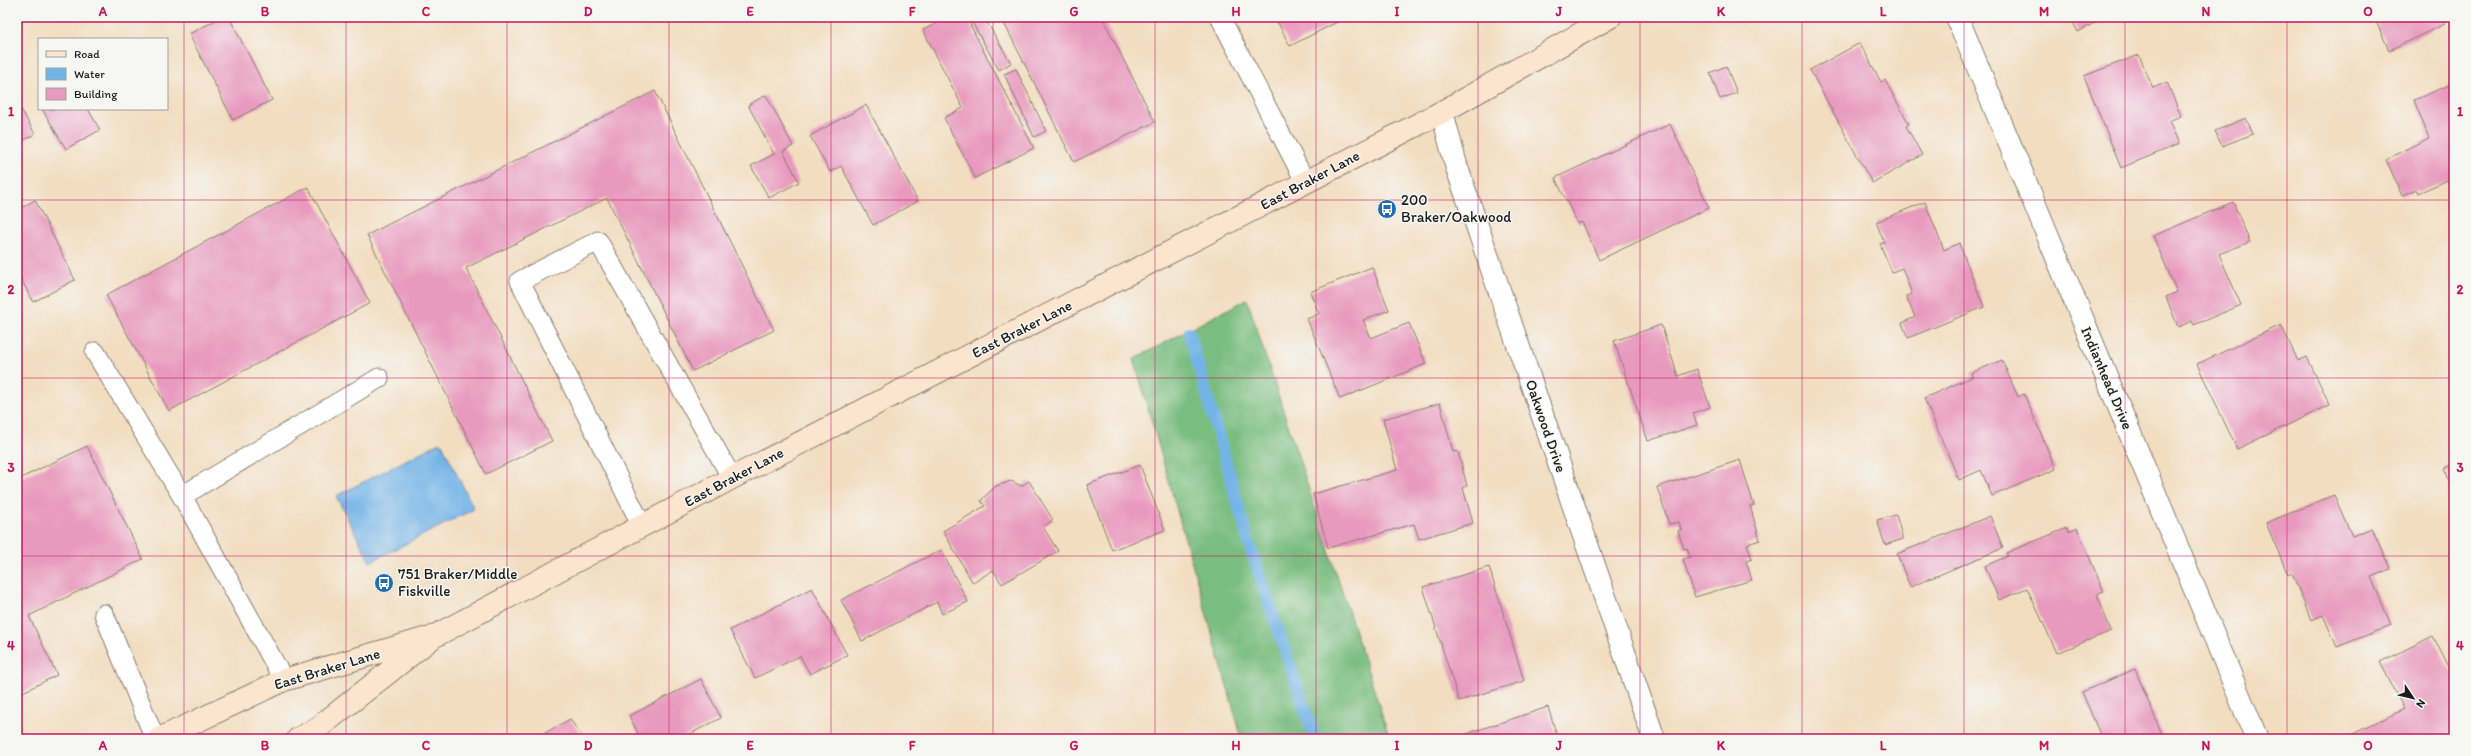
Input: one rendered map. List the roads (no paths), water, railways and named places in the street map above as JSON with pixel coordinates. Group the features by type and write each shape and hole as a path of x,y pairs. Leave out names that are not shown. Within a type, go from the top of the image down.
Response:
{"main road":[{"name":"East Braker Lane","path":"298,739 318,728 433,637 732,478 1442,112 1610,17"},
{"name":"East Braker Lane","path":"160,739 284,680 433,637"}],"street":[{"name":"Indianhead Drive","path":"1957,17 2257,739"},
{"name":"Oakwood Drive","path":"1442,112 1456,165 1654,739"}],"lane":[{"path":"1220,17 1306,183"},
{"path":"642,526 520,281 598,241 732,478"},
{"path":"95,352 182,496 284,680"},
{"path":"182,496 379,378"},
{"path":"104,614 155,739"}],"water":[{"path":"441,442 474,509 370,562 336,496"}],"waterway":[{"path":"1189,333 1251,550 1315,739"}],"place":[{"name":"200 Braker/Oakwood","path":"1387,209"},
{"name":"751 Braker/Middle Fiskville","path":"384,583"}]}
